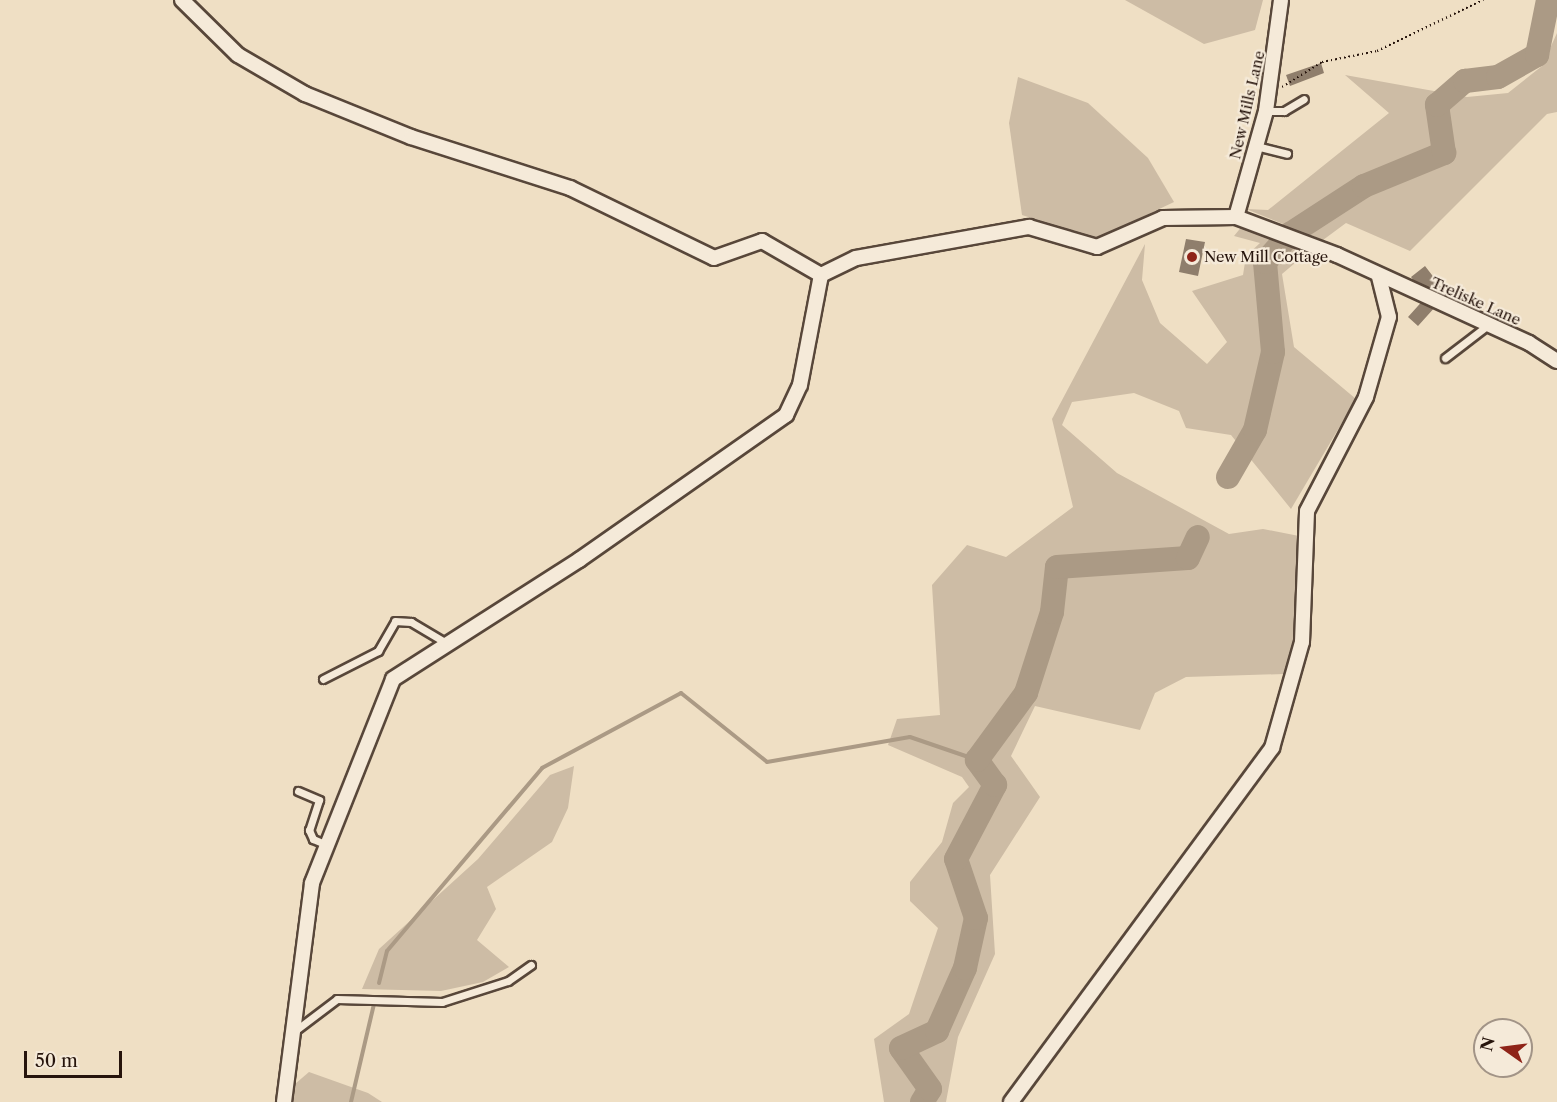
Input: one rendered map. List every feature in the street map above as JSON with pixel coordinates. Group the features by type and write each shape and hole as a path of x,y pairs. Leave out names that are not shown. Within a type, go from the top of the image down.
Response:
{"street":[{"path":"182,0 238,55 305,94 411,137 570,188 714,258 762,241 821,275 800,385 786,415 393,679 312,883 296,1030 284,1102"},
{"name":"New Mills Lane","path":"1236,217 1266,111 1281,0"},
{"name":"Treliske Lane","path":"821,275 856,258 1029,227 1097,247 1163,218 1236,217 1290,234 1379,277 1488,325 1557,361"},
{"path":"1011,1102 1272,748 1302,642 1307,511 1366,397 1389,317 1379,277"}],"lane":[{"path":"1266,111 1284,111 1304,99"},
{"path":"1256,146 1287,154"},
{"path":"1445,358 1488,325"},
{"path":"323,679 378,651 395,621 411,622 448,644"},
{"path":"298,791 319,800 309,830 313,839 327,845"},
{"path":"296,1030 337,999 442,1002 499,985 531,965"}],"path":[{"path":"1269,95 1322,62 1377,51 1483,0"}],"shaded area":[{"path":"1125,0 1263,0 1255,30 1204,44"},
{"path":"1557,33 1557,112 1547,114 1410,251 1346,223 1323,240 1246,209 1268,210 1389,113 1345,75 1467,97 1508,93 1542,66"},
{"path":"1018,77 1088,103 1148,158 1174,202 1096,239 1022,215 1009,123"},
{"path":"1243,225 1308,252 1282,274 1294,347 1356,399 1291,509 1231,435 1186,428 1179,411 1134,393 1072,402 1062,425 1117,473 1229,534 1263,529 1299,536 1293,640 1284,674 1186,677 1155,693 1140,730 1035,706 1011,756 1040,797 990,875 995,954 958,1037 946,1102 884,1102 874,1039 909,1014 938,928 910,901 910,882 942,842 953,803 969,787 962,777 888,745 897,719 940,715 932,585 967,545 1006,557 1073,507 1052,419 1145,244 1142,280 1160,323 1207,364 1227,342 1192,291 1243,275 1246,256 1260,243 1234,236"},
{"path":"574,766 568,808 552,842 487,887 496,909 477,940 509,967 483,982 441,991 362,989 379,949 478,859 550,775"},
{"path":"309,1072 368,1093 382,1102 274,1102"}],"building":[{"path":"1321,63 1324,73 1290,86 1286,75"},
{"name":"New Mill Cottage","path":"1186,239 1205,242 1198,276 1179,272"},
{"path":"1425,266 1442,288 1427,299 1436,306 1418,326 1408,317 1426,297 1411,277"}],"waterway":[{"path":"1228,477 1255,430 1273,352 1265,262 1290,234 1364,186 1444,153 1437,105 1465,81 1498,77 1537,55 1548,0"},
{"path":"922,1102 930,1089 901,1048 937,1031 965,968 976,918 956,859 995,785 977,760 1026,693 1052,612 1057,567 1188,558 1198,537"},
{"path":"379,983 387,951 542,768 681,693 767,762 910,737 977,760"},
{"path":"351,1102 374,1004"}],"place":[{"name":"New Mill Cottage","path":"1192,257"}]}
